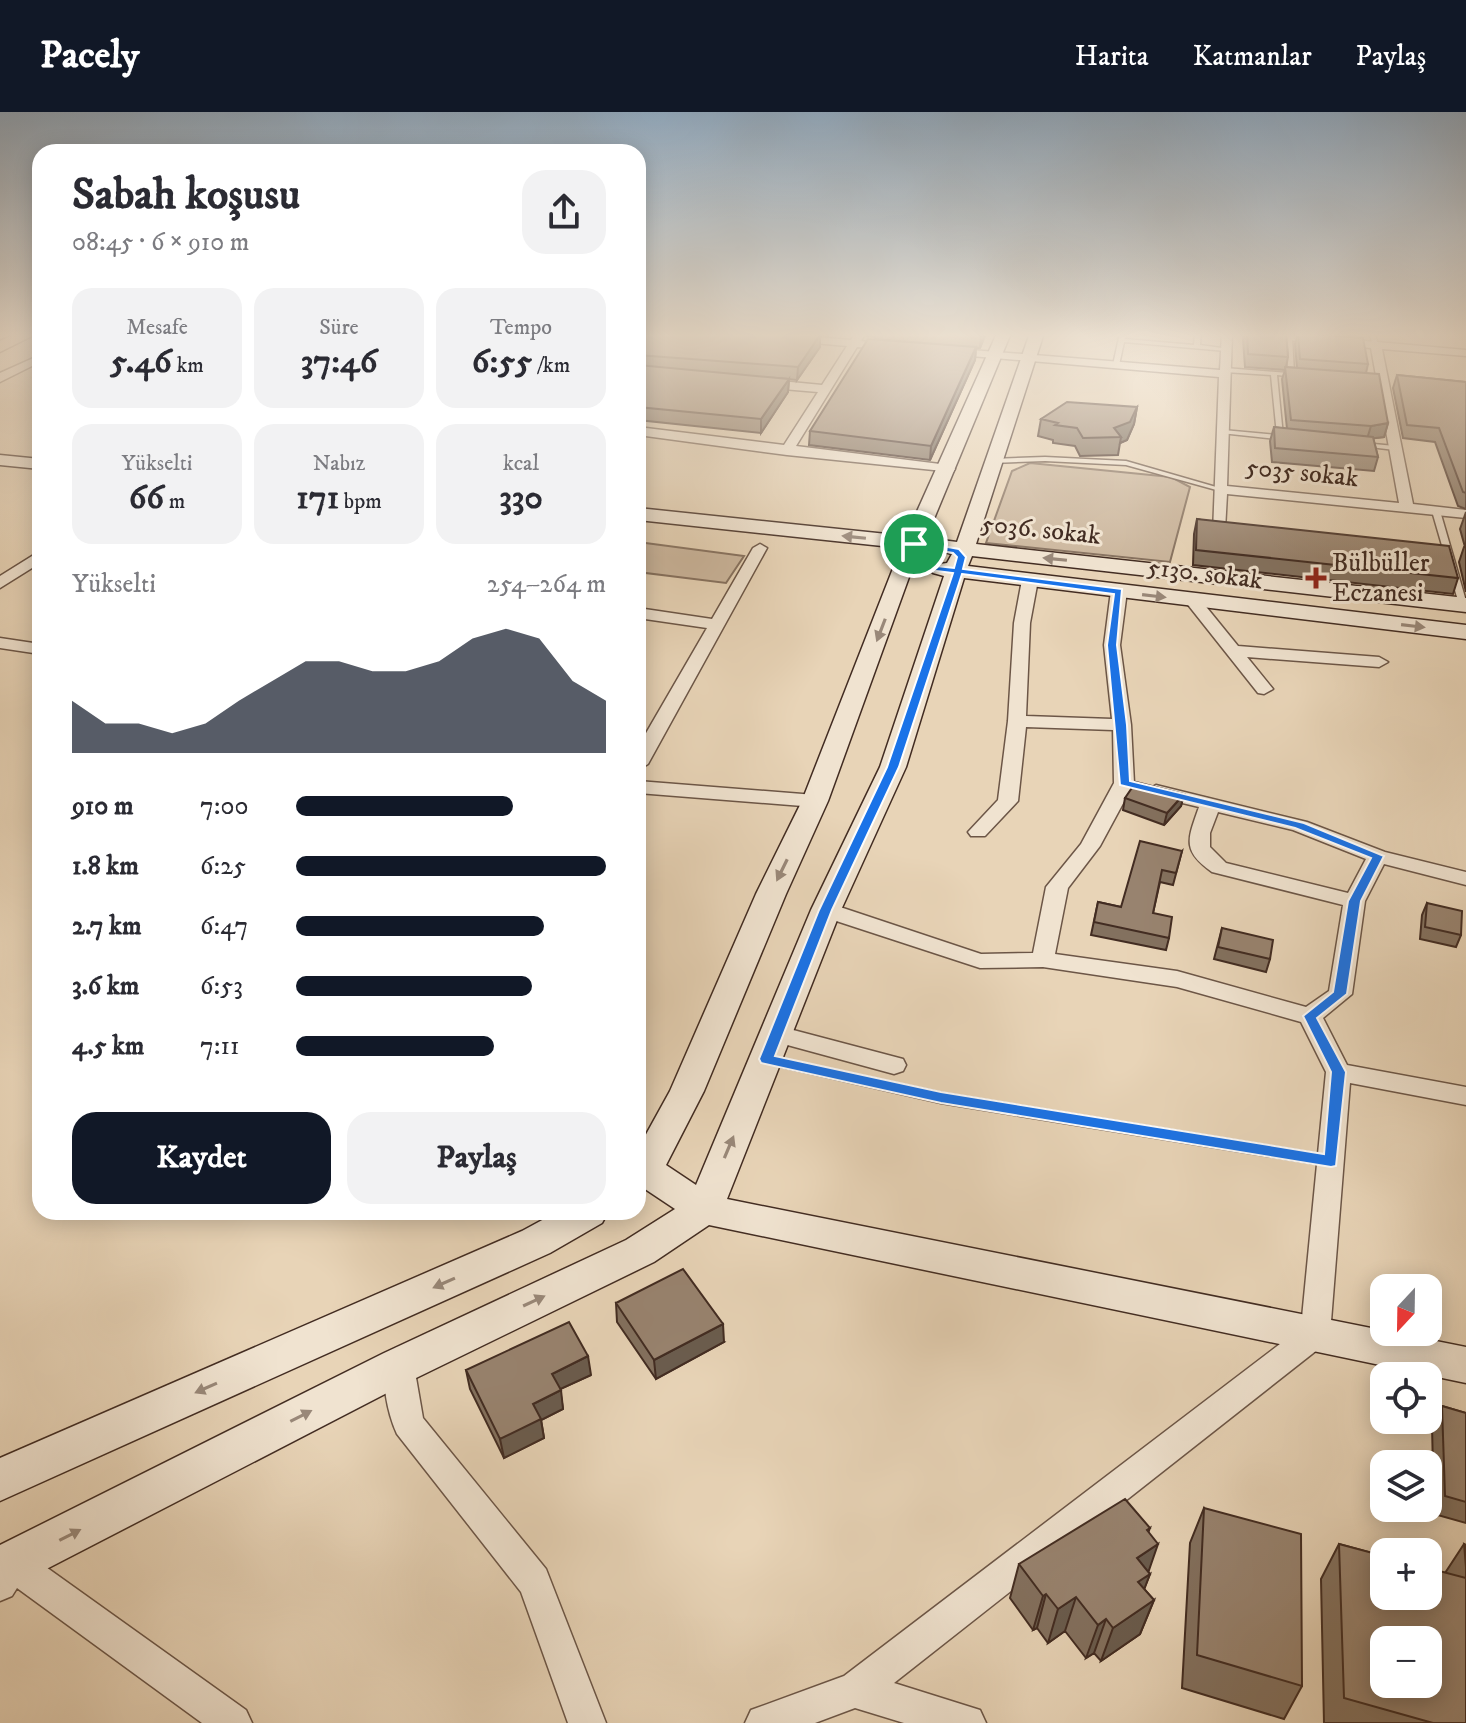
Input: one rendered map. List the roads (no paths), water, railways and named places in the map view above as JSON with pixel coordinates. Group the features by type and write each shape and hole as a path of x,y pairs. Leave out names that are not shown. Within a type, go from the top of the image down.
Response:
{"main road":[{"path":"4,1573 399,1366 640,1251 704,1209 826,910 893,767 948,469 973,408"},
{"path":"646,1167 687,1091 771,894 931,557 992,461 1010,408"},
{"path":"0,442 32,445"},
{"path":"4,463 32,464"},
{"name":"5036. sokak","path":"646,515 931,557 1464,605"},
{"path":"646,535 767,549"},
{"name":"5130. sokak","path":"931,557 1030,580 1466,632"},
{"path":"646,1176 704,1209 1466,1365"},
{"path":"0,1480 536,1242 575,1220"}],"street":[{"path":"787,451 814,408"},
{"path":"1218,530 1224,408"},
{"path":"1392,408 1395,448 1407,508"},
{"path":"646,432 948,469"},
{"name":"5035 sokak","path":"1220,489 1466,514"},
{"path":"646,750 716,624 767,549"},
{"path":"0,583 32,561"},
{"path":"978,832 1008,801 1017,721 1022,623 1030,580"},
{"path":"1043,960 1057,887 1090,846 1124,783 1122,725 1112,645 1119,591"},
{"path":"1193,601 1264,689"},
{"path":"646,614 716,624"},
{"path":"0,643 32,648"},
{"path":"1233,651 1379,662"},
{"path":"1017,721 1122,725"},
{"path":"1124,783 1300,826 1378,856 1466,879"},
{"path":"646,788 815,801"},
{"path":"1210,805 1197,843 1202,857 1219,868 1354,901"},
{"path":"1310,1016 1340,994 1354,901 1378,856"},
{"path":"764,1723 855,1690 1315,1334 1338,1072 1310,1016 1177,979 1043,960 980,961 826,910"},
{"path":"772,1047 894,1065"},
{"path":"1338,1072 1466,1096"},
{"path":"399,1366 408,1424 534,1581 587,1723"},
{"path":"4,1573 233,1723"},
{"path":"855,1690 967,1723"}],"lane":[{"path":"1277,408 1280,437"},
{"path":"1223,432 1295,439"},
{"path":"1352,444 1395,448"},
{"name":"5035 sokak","path":"992,461 1045,459 1126,463 1220,489"},
{"path":"1436,511 1464,605"},
{"path":"1218,530 1234,532"},
{"path":"1435,554 1450,556"},
{"path":"772,1047 941,1098 1331,1161"}],"place":[{"name":"Bülbüller Eczanesi","path":"1316,578"}]}
